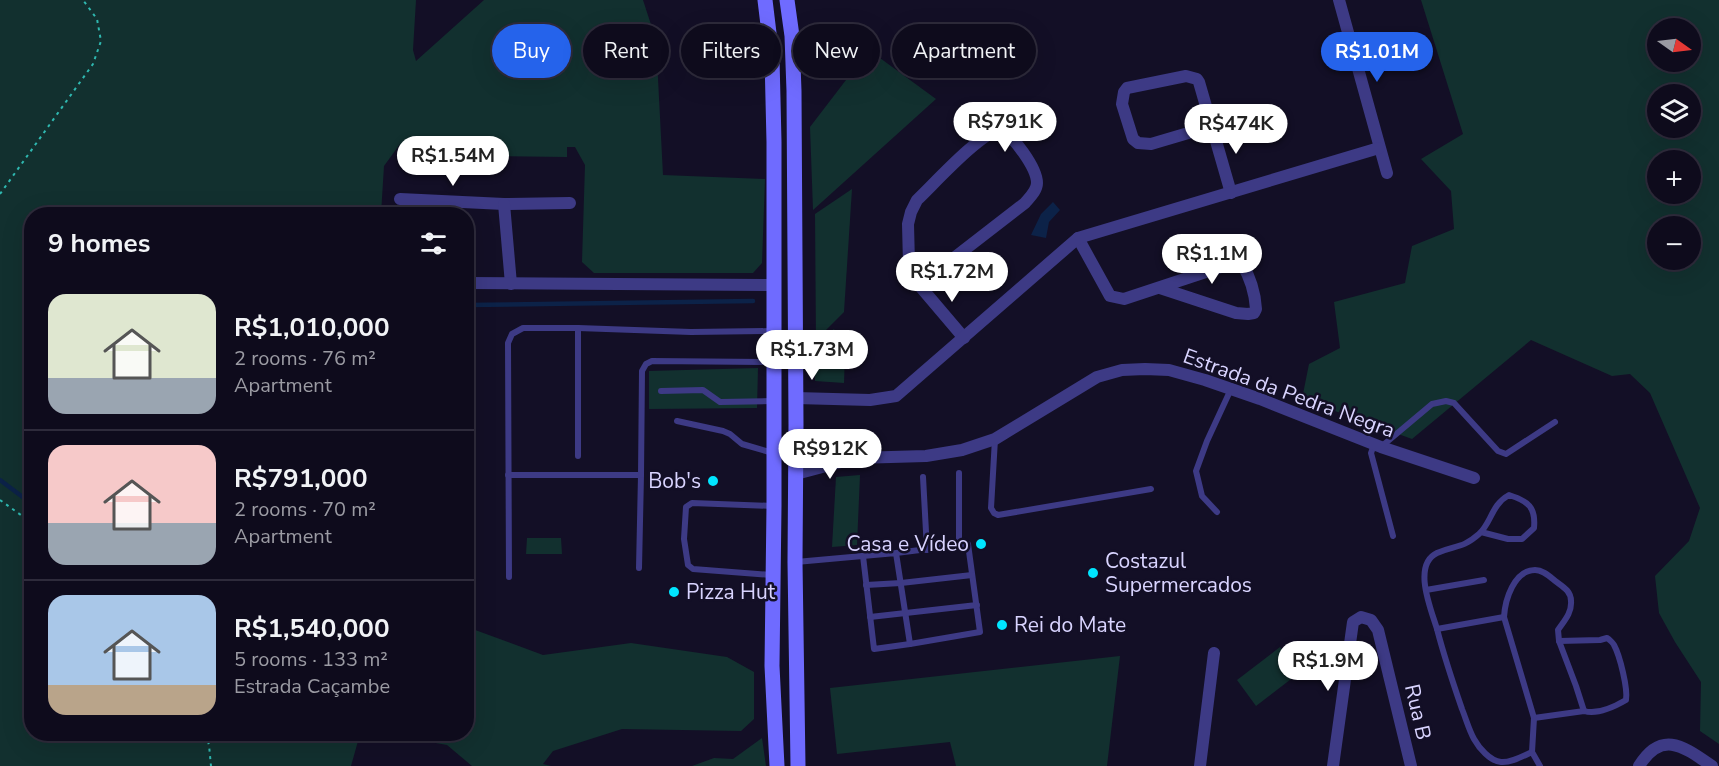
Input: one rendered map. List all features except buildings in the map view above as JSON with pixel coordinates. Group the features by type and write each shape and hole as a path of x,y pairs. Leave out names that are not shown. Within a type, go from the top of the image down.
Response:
{"main road":[{"path":"765,0 772,58 774,142 772,666 777,766"},
{"path":"787,0 792,36 794,91 798,766"}],"street":[{"path":"1339,0 1387,174"},
{"path":"1212,126 1151,144 1138,143 1133,139 1121,99 1127,88 1186,76 1197,78 1212,126 1231,193"},
{"path":"919,285 1025,204 1035,190 1037,182 1032,168 1014,139 1006,132 1000,129 992,131 978,142 917,200 908,224 909,264 919,285 964,338"},
{"path":"796,398 870,400 896,396 1078,238 1379,148"},
{"path":"400,199 504,204 570,203"},
{"path":"504,204 511,284"},
{"path":"1078,238 1110,296 1124,299 1230,263 1240,263 1247,272 1256,309 1254,313 1236,313 1160,288"},
{"path":"474,283 773,285"},
{"name":"Estrada da Pedra Negra","path":"796,474 856,458 926,456 962,450 995,439 1096,377 1122,370 1169,370 1231,389 1378,445 1474,478"},
{"name":"Estrada da Pedra Negra","path":"796,445 819,448 856,458"},
{"name":"Rua B","path":"1333,766 1353,622 1360,617 1374,623 1378,630 1411,766"},
{"path":"1200,766 1214,653"},
{"path":"1639,766 1648,753 1663,744 1674,744 1712,766"}],"lane":[{"path":"508,577 508,343 513,334 523,328 692,332 773,331"},
{"path":"578,328 578,456"},
{"path":"639,568 642,371 646,364 652,361 773,363"},
{"path":"1216,512 1202,496 1196,471 1231,389"},
{"path":"662,391 703,390 720,402 772,401"},
{"path":"1393,536 1371,453 1378,445 1432,404 1446,400 1454,403 1498,451 1506,454 1555,422"},
{"path":"677,421 723,431 742,444 773,453"},
{"path":"995,439 991,508 998,515 1151,489"},
{"path":"958,473 958,545"},
{"path":"508,475 641,475"},
{"path":"923,477 927,550"},
{"path":"1481,532 1508,539 1522,539 1534,528 1534,513 1527,503 1509,495 1501,500 1481,532 1466,545 1437,553 1429,559 1424,571 1426,590 1450,674 1473,738 1482,750 1500,762 1532,752"},
{"path":"773,575 693,568 688,565 684,539 686,507 692,503 774,507"},
{"path":"795,562 863,556 896,554 968,544 980,632 874,649 863,556"},
{"path":"896,554 910,644"},
{"path":"1540,766 1532,752 1534,718 1504,617 1509,594 1518,577 1525,572 1535,570 1544,572 1569,591 1571,602 1569,615 1558,630 1559,641 1584,711"},
{"path":"866,585 972,575"},
{"path":"1426,590 1484,580"},
{"path":"870,617 976,606"},
{"path":"1437,629 1504,617"},
{"path":"1534,718 1584,711 1591,713 1626,700 1627,693 1614,645 1607,638 1559,641"}],"path":[{"path":"0,194 93,64 101,41 98,19 83,0"},
{"path":"0,500 24,517"},
{"path":"208,741 211,766"}],"green space":[{"path":"0,0 416,0 413,50 416,61 484,0 643,0 651,24 583,24 583,78 658,78 663,175 765,179 762,263 753,273 594,273 582,262 585,165 575,147 567,147 567,157 404,155 400,144 384,166 381,207 24,207 24,741 358,741 351,766 0,766"},
{"path":"1421,0 1719,0 1719,744 1700,731 1701,682 1659,613 1655,576 1689,541 1700,508 1650,393 1630,374 1612,376 1531,340 1412,439 1302,399 1309,364 1340,348 1334,302 1405,283 1412,246 1454,229 1451,191 1421,159 1463,134"},
{"path":"880,58 892,67 892,78 907,78 936,99 813,210 810,127 848,78 880,78"},
{"path":"852,189 844,312 816,340 815,214"},
{"path":"834,329 845,352 844,383 815,381 814,344"},
{"path":"758,368 757,408 649,409 649,371"},
{"path":"860,475 857,545 832,547 836,477"},
{"path":"527,538 561,538 562,554 526,554"},
{"path":"474,630 543,655 631,643 727,657 754,672 754,719 741,731 622,729 553,751 543,764 551,766 472,766 447,745 424,741 474,741"},
{"path":"1280,647 1299,673 1256,706 1237,680"},
{"path":"1120,656 1107,766 956,766 950,742 837,754 830,688"},
{"path":"762,738 766,766 692,766 714,758 733,759"}],"water":[{"path":"1053,202 1060,210 1049,222 1046,238 1031,235 1041,214"}],"waterway":[{"path":"474,305 753,301"},
{"path":"0,480 24,498"}],"place":[{"name":"Bob's","path":"713,481"},
{"name":"Casa e Vídeo","path":"981,544"},
{"name":"Costazul Supermercados","path":"1093,573"},
{"name":"Pizza Hut","path":"674,592"},
{"name":"Rei do Mate","path":"1002,625"}]}
